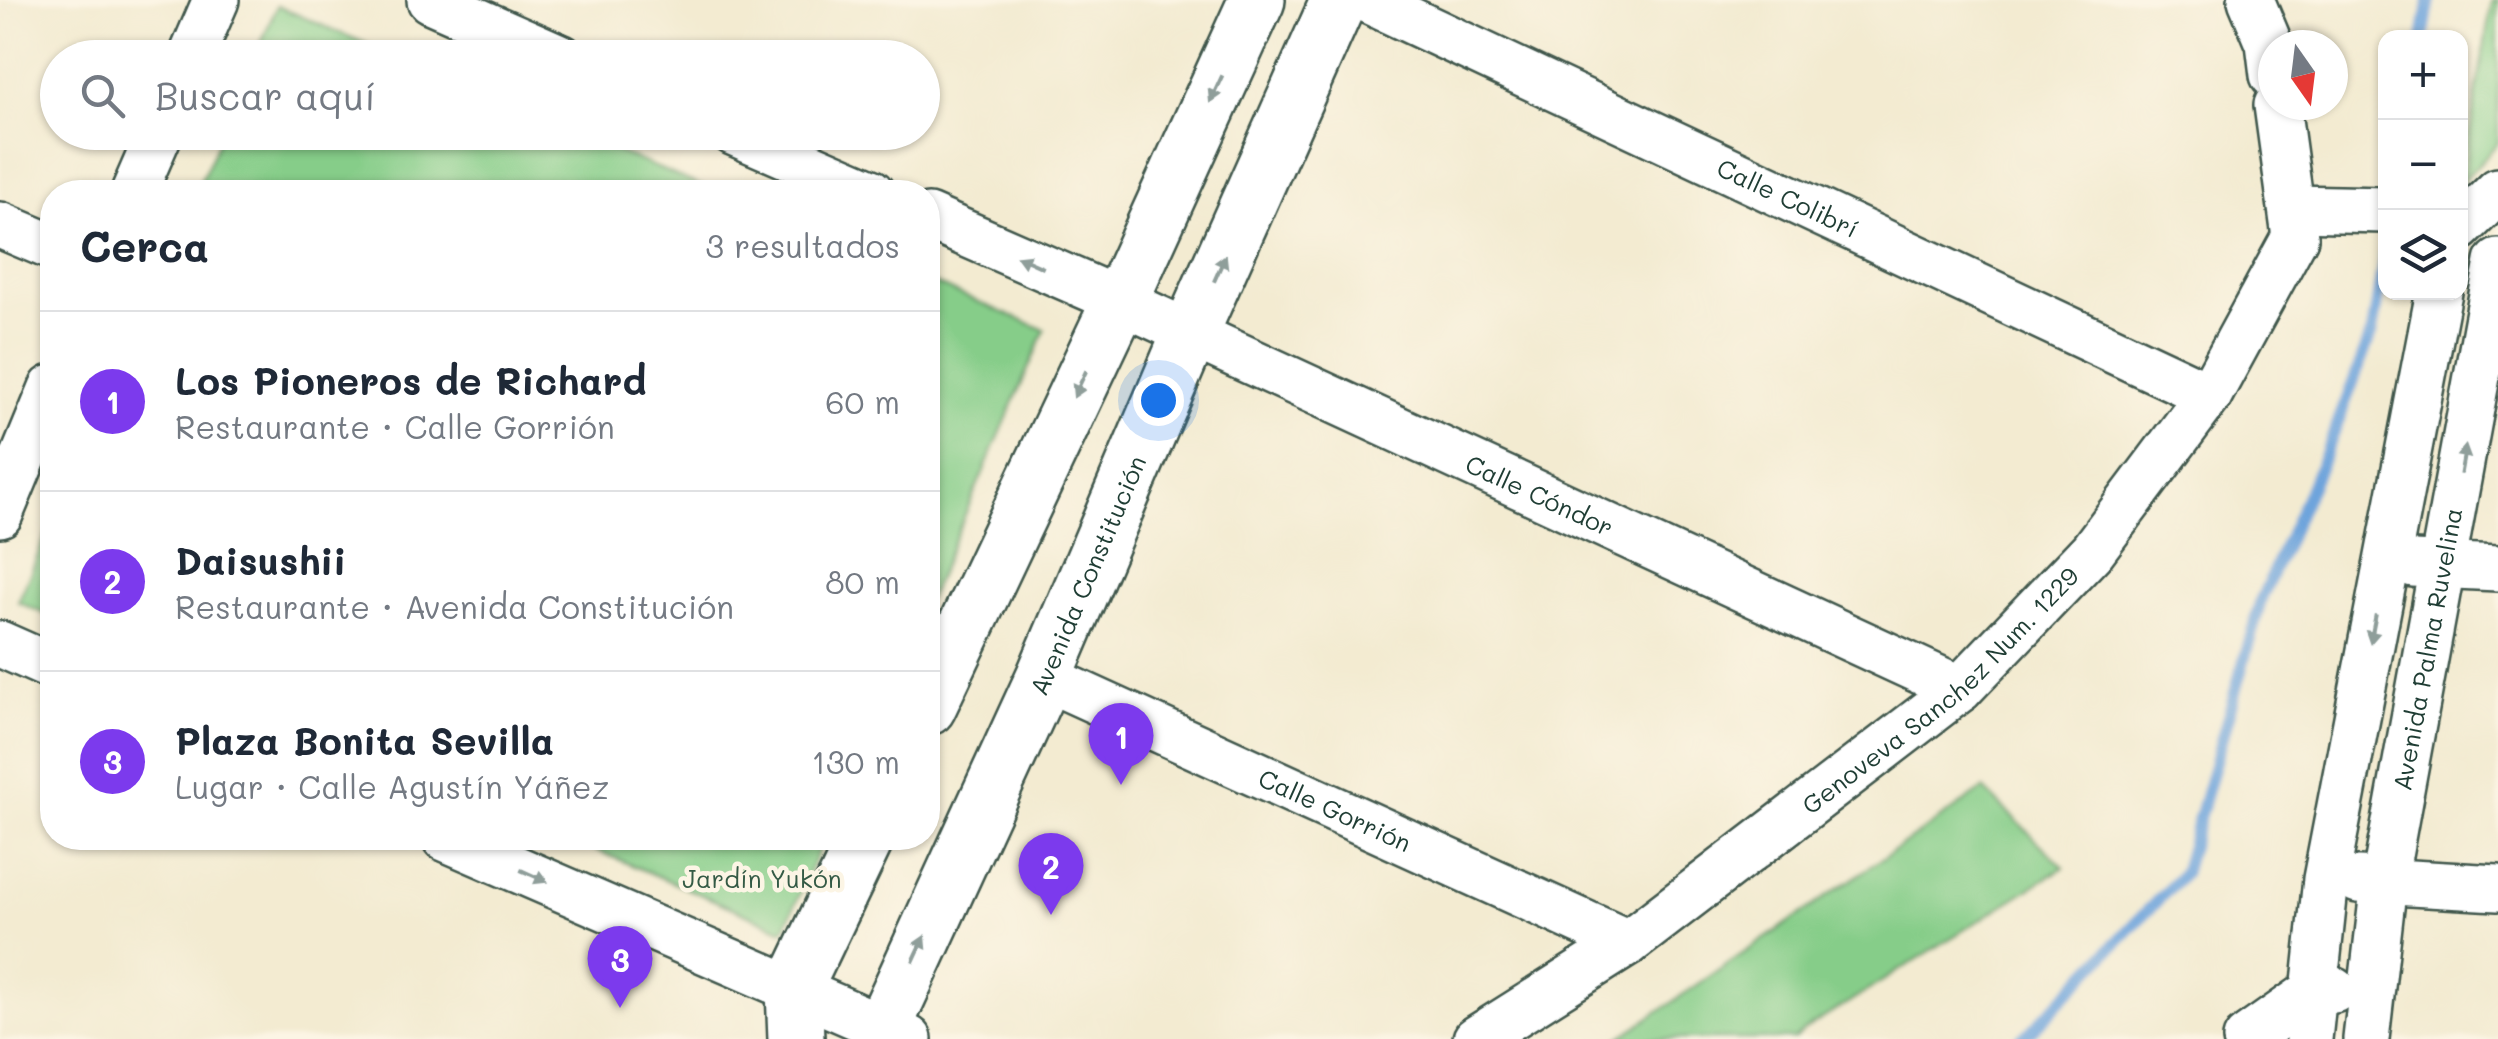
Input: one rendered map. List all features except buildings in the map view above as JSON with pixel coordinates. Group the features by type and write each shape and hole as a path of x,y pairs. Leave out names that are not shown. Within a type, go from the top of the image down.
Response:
{"street":[{"path":"199,40 216,0"},
{"path":"430,0 521,40"},
{"path":"940,682 1257,0"},
{"name":"Avenida Constitución","path":"892,1035 1190,334 1338,0"},
{"name":"Calle Colibrí","path":"1367,0 2209,395"},
{"path":"2251,0 2263,30"},
{"path":"2279,120 2293,223 2373,224"},
{"path":"139,180 152,150"},
{"path":"775,150 844,180"},
{"name":"Calle Cóndor","path":"940,222 1120,301 1960,689"},
{"name":"Genoveva Sanchez Num. 1229","path":"1476,1039 1628,943 1960,689 2092,552 2209,395 2293,223"},
{"path":"0,225 40,242"},
{"name":"Avenida Palma Ruvelina","path":"2366,1039 2384,882 2498,262"},
{"path":"2309,1039 2326,878 2437,300"},
{"path":"0,514 40,417"},
{"path":"2386,562 2498,568"},
{"path":"0,644 40,662"},
{"name":"Calle Gorrión","path":"1044,677 1628,943"},
{"path":"469,850 795,1014 892,1035"},
{"path":"795,1014 861,850"},
{"path":"2326,878 2498,888"},
{"path":"2246,1039 2314,991 2372,989"}],"green space":[{"path":"2492,0 2498,0 2498,143 2468,175 2468,142"},
{"path":"277,6 357,40 262,40"},
{"path":"215,150 613,150 687,180 201,180"},
{"path":"940,286 1045,330 940,572"},
{"path":"40,550 40,612 18,602"},
{"path":"1984,789 2064,867 1794,1039 1618,1039"},
{"name":"Jardín Yukón","path":"596,850 819,850 784,930"}],"waterway":[{"path":"2424,30 2430,0"},
{"path":"2020,1039 2183,874 2262,597 2332,438 2372,332 2378,296"}],"place":[{"name":"Los Pioneros de Richard","path":"1121,785"},
{"name":"Daisushii","path":"1051,915"},
{"name":"Plaza Bonita Sevilla","path":"620,1008"}]}
